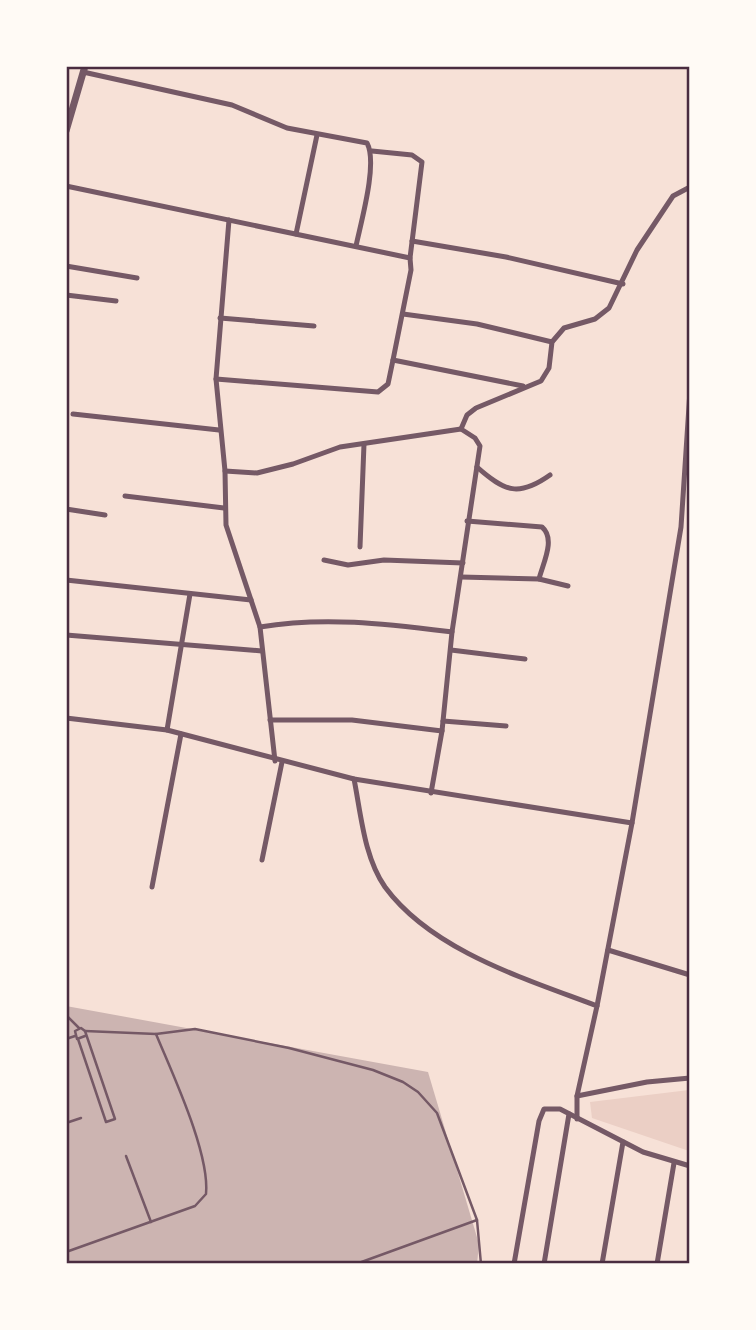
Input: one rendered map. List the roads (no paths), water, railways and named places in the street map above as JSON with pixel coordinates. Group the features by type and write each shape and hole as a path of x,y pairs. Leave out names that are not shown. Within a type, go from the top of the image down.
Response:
{"street":[{"path":"66,131 70,109 84,69 222,103 257,118 317,135 355,138 367,143 372,151 356,246"},
{"path":"296,234 317,135"},
{"path":"216,379 378,392 388,384 403,314 422,162 412,155 372,151"},
{"path":"66,186 410,258"},
{"path":"461,429 467,415 476,408 523,386 541,381 550,368 552,342 564,328 595,319 609,308 623,284 637,250 673,196 690,187"},
{"path":"229,220 216,379 225,471 224,508 226,525 260,626 275,761"},
{"path":"412,241 506,257 623,284"},
{"path":"66,266 137,278"},
{"path":"66,295 116,301"},
{"path":"403,314 477,324 552,342"},
{"path":"220,318 314,326"},
{"path":"393,360 523,386"},
{"path":"577,1119 577,1096 632,823 681,527 690,391"},
{"path":"73,414 219,430"},
{"path":"225,471 257,473 293,464 340,447 461,429 475,438 480,446 467,521 442,731 431,793"},
{"path":"360,547 364,444"},
{"path":"477,467 497,485 517,489 531,488 550,475"},
{"path":"125,496 224,508"},
{"path":"66,509 105,515"},
{"path":"467,521 542,527 546,530 550,539 539,579"},
{"path":"324,560 348,565 384,560 463,563"},
{"path":"461,578 539,579 568,586"},
{"path":"66,580 251,600"},
{"path":"167,730 190,594"},
{"path":"260,626 294,621 354,620 452,632"},
{"path":"66,635 262,651"},
{"path":"451,650 525,659"},
{"path":"66,718 167,730 275,761 354,779 632,823"},
{"path":"270,720 352,720 442,731"},
{"path":"443,721 506,726"},
{"path":"152,887 181,734"},
{"path":"262,860 282,762"},
{"path":"354,779 369,851 384,886 415,918 479,961 597,1006"},
{"path":"608,950 690,975"},
{"path":"577,1096 647,1082 690,1078"},
{"path":"514,1264 540,1115 544,1109 560,1109 623,1142 674,1163 690,1166"},
{"path":"544,1264 569,1114"},
{"path":"602,1264 623,1142"},
{"path":"657,1264 674,1163"}],"lane":[{"path":"66,1015 85,1031 156,1034 195,1030 361,1067 402,1082 418,1092 437,1113 477,1220 481,1264"},
{"path":"79,1028 77,1038 106,1122 114,1119 85,1031"},
{"path":"66,1252 195,1206 206,1194 207,1182 179,1090 156,1034"},
{"path":"66,1039 85,1036"},
{"path":"66,1123 81,1118"},
{"path":"126,1156 152,1222"},
{"path":"356,1264 477,1220"}]}
